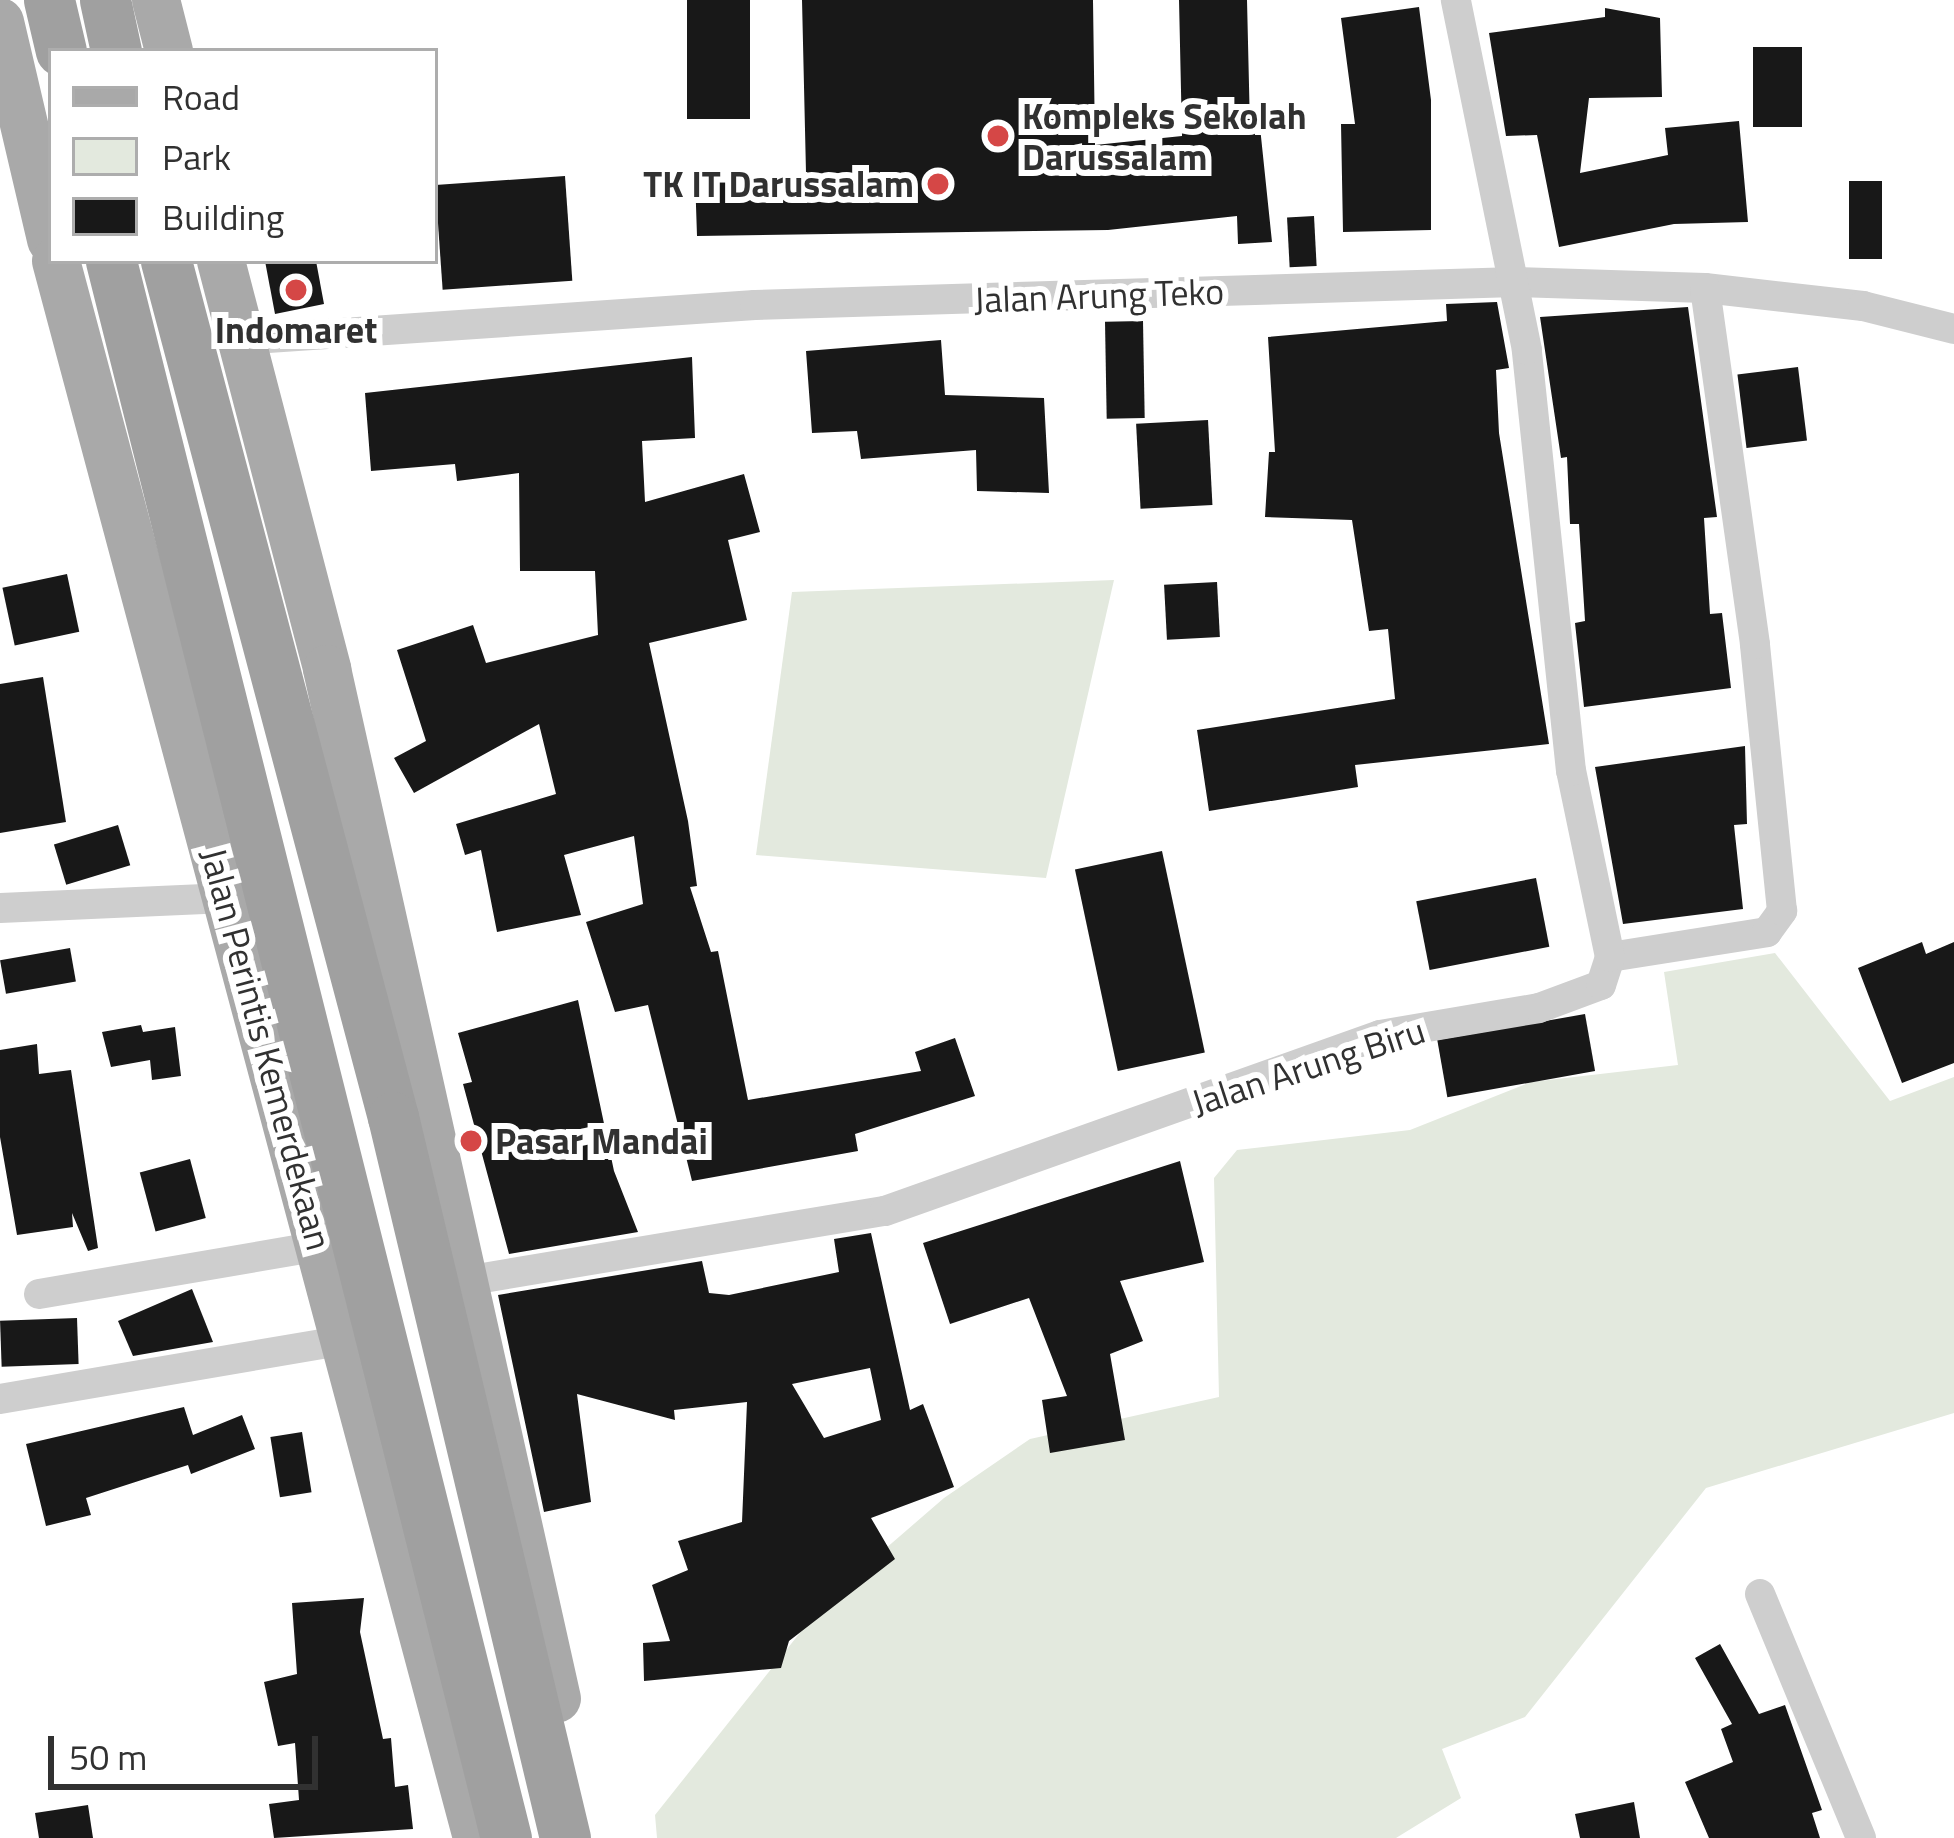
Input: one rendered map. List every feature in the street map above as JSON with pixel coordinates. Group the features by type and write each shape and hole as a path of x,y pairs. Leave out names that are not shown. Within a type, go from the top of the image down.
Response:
{"highway":[{"path":"49,0 60,48"},
{"path":"104,0 115,48"},
{"name":"Jalan Perintis Kemerdekaan","path":"112,264 506,1838"},
{"path":"167,264 382,1072 565,1838"}],"main road":[{"path":"156,0 168,48"},
{"path":"0,22 48,227"},
{"name":"Jalan Perintis Kemerdekaan","path":"57,264 477,1838"},
{"path":"222,264 327,669 588,1838"}],"street":[{"path":"1456,0 1516,282 1571,771 1610,957 1767,932 1782,911 1755,644 1705,288"},
{"name":"Jalan Arung Teko","path":"240,340 754,305 1516,282 1705,288 1863,306 1954,329"},
{"path":"0,908 227,898"},
{"name":"Jalan Arung Biru","path":"465,1281 885,1210 1380,1035 1583,995 1601,985 1610,957"},
{"path":"39,1294 320,1246"},
{"path":"0,1399 344,1340"},
{"path":"1760,1594 1862,1838"}],"green space":[{"path":"1114,580 1046,878 756,855 792,592"},
{"path":"1775,953 1890,1101 1954,1077 1954,1413 1706,1488 1525,1717 1442,1749 1461,1798 1396,1838 657,1838 655,1815 826,1600 944,1498 1030,1439 1219,1397 1214,1178 1237,1150 1410,1130 1531,1082 1678,1065 1664,972"}],"building":[{"path":"687,0 750,0 750,119 687,119"},
{"path":"802,0 1093,0 1095,145 1182,136 1179,0 1247,0 1250,128 1260,127 1272,242 1238,244 1237,216 1108,230 697,236 695,176 806,173"},
{"path":"1419,7 1431,100 1431,230 1343,232 1341,124 1355,124 1341,18"},
{"path":"1605,8 1660,18 1662,97 1589,98 1580,173 1668,155 1665,128 1739,121 1748,222 1674,224 1559,247 1537,135 1506,136 1489,33 1605,17"},
{"path":"1753,47 1802,47 1802,127 1753,127"},
{"path":"565,176 572,281 443,290 438,185"},
{"path":"1849,181 1882,181 1882,259 1849,259"},
{"path":"1314,216 1317,266 1290,267 1287,217"},
{"name":"Indomaret","path":"266,264 317,264 324,304 275,314"},
{"path":"1497,302 1509,368 1496,370 1499,433 1549,744 1355,765 1358,787 1209,811 1197,730 1395,699 1388,629 1369,631 1352,520 1265,517 1269,452 1275,452 1268,337 1447,321 1446,304"},
{"path":"1688,307 1717,517 1704,518 1710,614 1722,613 1731,688 1584,707 1575,623 1585,621 1579,524 1570,524 1567,457 1561,458 1540,317"},
{"path":"1143,321 1145,418 1107,419 1105,322"},
{"path":"941,340 945,395 1044,398 1049,493 977,491 976,450 861,459 857,431 812,433 806,351"},
{"path":"692,357 695,438 642,441 645,502 744,474 760,532 728,540 747,620 649,643 688,821 697,886 690,887 711,952 718,951 748,1100 921,1071 915,1052 955,1038 975,1096 855,1134 858,1151 692,1181 648,1005 615,1012 586,922 643,904 634,836 564,855 581,915 497,932 481,850 465,855 456,824 556,794 539,724 414,793 394,758 426,741 397,650 473,625 486,663 598,635 595,571 520,571 519,473 457,481 455,464 371,471 365,393"},
{"path":"1798,367 1807,440 1746,448 1737,374"},
{"path":"1208,420 1212,505 1141,509 1136,424"},
{"path":"67,574 79,632 15,645 2,588"},
{"path":"1217,582 1220,637 1167,640 1164,585"},
{"path":"43,677 66,822 0,833 0,684"},
{"path":"1745,746 1747,824 1734,825 1743,909 1623,924 1595,767"},
{"path":"118,825 130,865 66,885 54,845"},
{"path":"1162,851 1205,1052 1118,1071 1075,870"},
{"path":"1536,878 1549,947 1430,970 1416,901"},
{"path":"1922,942 1926,954 1954,942 1954,1063 1902,1083 1858,968"},
{"path":"70,948 76,981 6,994 0,960"},
{"path":"578,1000 614,1171 638,1232 509,1254 463,1084 472,1082 458,1033"},
{"path":"1585,1014 1595,1071 1447,1097 1437,1040"},
{"path":"141,1025 143,1032 175,1027 181,1076 152,1080 150,1060 111,1067 102,1032"},
{"path":"37,1044 39,1074 71,1070 98,1248 88,1251 72,1213 73,1227 17,1235 0,1137 0,1050"},
{"path":"190,1159 206,1218 156,1231 140,1172"},
{"path":"1180,1161 1204,1262 1120,1281 1143,1341 1110,1354 1125,1440 1050,1453 1042,1400 1067,1396 1029,1298 950,1324 923,1243"},
{"path":"871,1233 910,1410 923,1404 954,1487 871,1518 895,1559 789,1641 781,1668 644,1681 643,1643 670,1641 652,1585 688,1570 678,1541 742,1522 747,1402 674,1410 675,1420 577,1394 591,1502 544,1512 498,1295 702,1261 709,1293 729,1295 839,1272 834,1239","holes":["870,1368 881,1420 824,1438 792,1384"]},
{"path":"192,1289 213,1342 133,1356 118,1321"},
{"path":"77,1318 79,1364 2,1367 0,1321"},
{"path":"184,1407 193,1435 242,1415 255,1449 191,1474 188,1465 86,1498 91,1515 46,1526 26,1444"},
{"path":"302,1432 312,1492 280,1497 270,1437"},
{"path":"364,1598 360,1632 383,1739 391,1738 395,1787 408,1785 413,1829 274,1838 269,1804 299,1800 295,1743 278,1746 264,1682 297,1674 292,1603"},
{"path":"1720,1644 1759,1714 1785,1705 1822,1810 1812,1813 1820,1838 1709,1838 1685,1782 1733,1762 1721,1729 1732,1724 1695,1658"},
{"path":"1634,1802 1640,1838 1580,1838 1575,1814"},
{"path":"88,1805 93,1838 39,1838 35,1813"}],"place":[{"name":"Kompleks Sekolah Darussalam","path":"998,136"},
{"name":"TK IT Darussalam","path":"938,184"},
{"name":"Indomaret","path":"296,290"},
{"name":"Pasar Mandai","path":"471,1141"}]}
